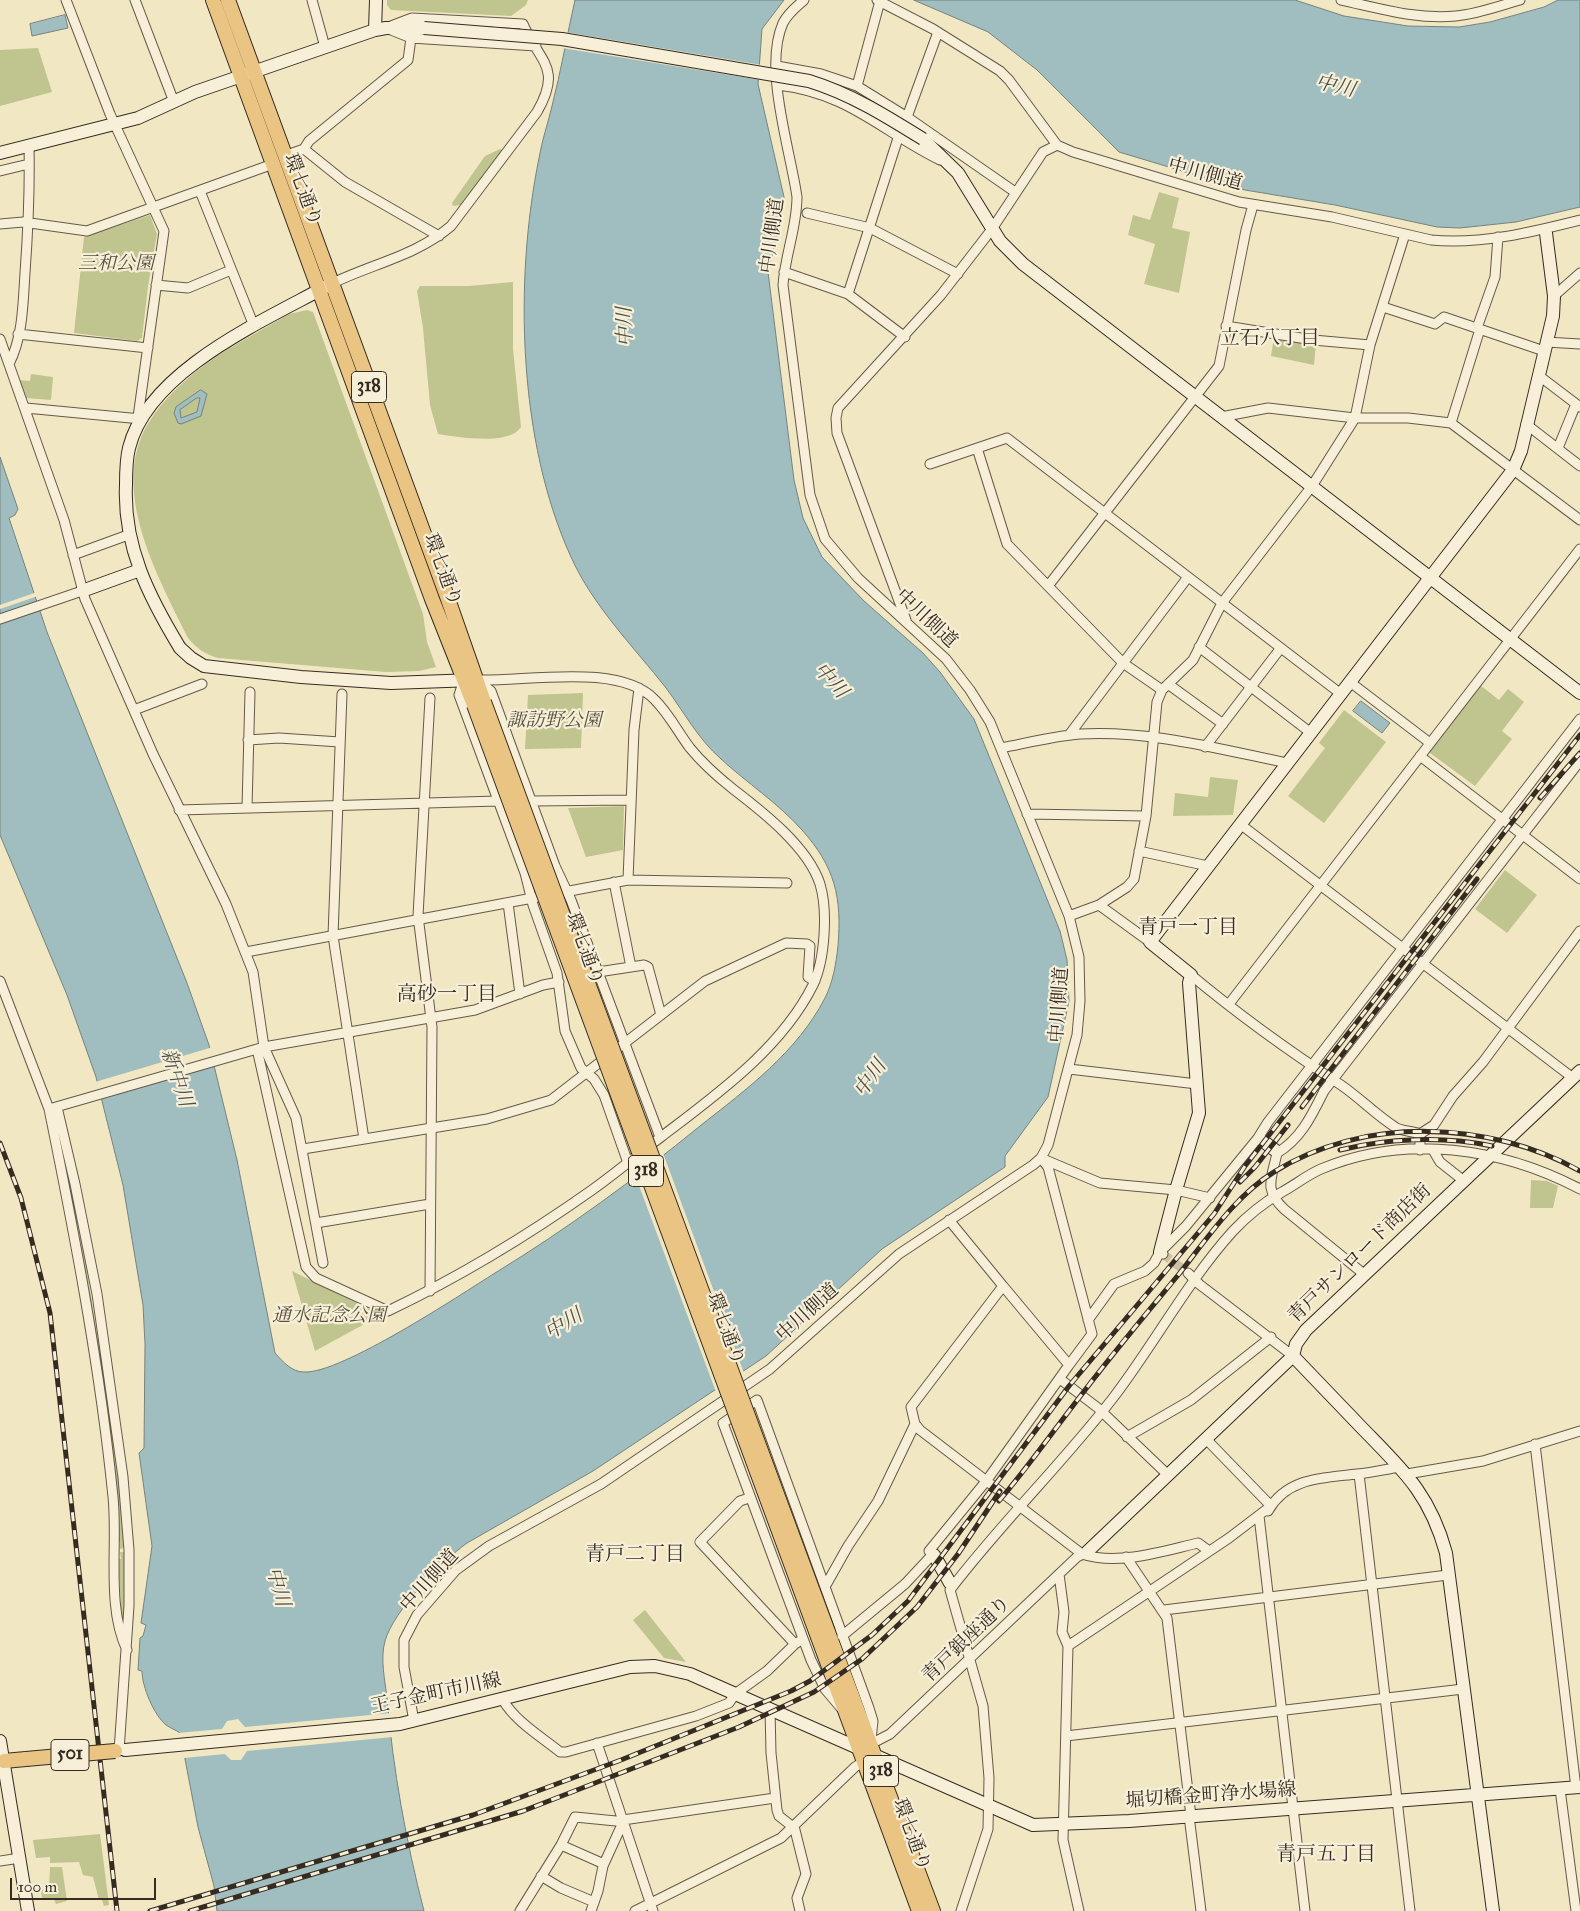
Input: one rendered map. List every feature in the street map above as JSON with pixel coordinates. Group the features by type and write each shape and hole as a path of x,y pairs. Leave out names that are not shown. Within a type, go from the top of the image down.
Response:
{"main road":[{"name":"環七通り","path":"213,0 247,74 867,1753 933,1911"},
{"name":"環七通り","path":"228,0 247,74"},
{"name":"環七通り","path":"823,1634 845,1713 867,1753 918,1911"},
{"name":"王子金町市川線","path":"2,1762 120,1751"}],"street":[{"path":"0,339 26,408 73,555 82,591 179,810 226,904 253,972 258,1049 304,1263 309,1272 331,1285 388,1311 430,1291 518,1239 593,1189 713,1097 758,1056 793,1017 815,981 822,948 824,921 822,895 815,872 797,847 762,811 704,764 656,701 640,688 625,682 606,679 470,679 391,683 301,677 204,666 180,648 140,570 128,535 125,496 127,462 130,442 139,418 164,231 116,125 66,0"},
{"path":"135,0 174,102"},
{"path":"312,0 325,46"},
{"path":"376,0 380,29"},
{"name":"中川側道","path":"414,1721 404,1667 404,1640 417,1615 456,1570 489,1546 601,1484 770,1369 888,1262 1041,1158 1048,1145 1077,1035 1081,971 1068,916 990,722 958,674 906,620 858,578 825,539 810,495 783,285 797,204 779,101 777,66 778,41 784,22 791,10 804,0"},
{"path":"1341,0 1388,12 1455,16 1488,10 1520,0"},
{"path":"857,86 878,1 938,32 1000,71 1009,80 1057,145 1043,152 992,229 958,274 905,336 860,382 838,408 836,418 837,434 906,620"},
{"path":"0,153 116,125 195,92 325,46 412,18 523,24 536,46 549,71 544,100 465,208 439,236 410,252 325,287 216,348 186,370 139,418"},
{"path":"380,29 424,28 562,39 810,81 843,93 874,108 923,140 952,165 1000,241 1023,264 1580,693"},
{"path":"380,29 411,38 536,46"},
{"path":"907,117 938,32"},
{"path":"0,224 28,223 87,231 200,191 304,149 309,141 408,60 411,38"},
{"path":"777,66 821,74 857,86 907,117 1015,192"},
{"path":"778,85 799,88 824,95 858,110 926,153 952,165"},
{"path":"848,294 900,135"},
{"name":"中川側道","path":"1057,145 1119,168 1253,205 1332,217 1405,234 1448,241 1546,231 1580,220"},
{"path":"9,364 14,354 23,309 28,223 29,146"},
{"path":"304,149 345,182 439,236"},
{"path":"0,171 29,164"},
{"path":"200,191 254,326"},
{"path":"1048,586 1219,366 1246,230 1253,205"},
{"path":"807,213 870,228 958,274"},
{"path":"1150,942 1513,470 1520,451 1553,316 1554,296 1546,231"},
{"path":"1068,916 1099,905 1127,887 1134,879 1146,816 1157,702 1165,687 1193,660 1222,603 1312,486 1355,418 1370,345 1405,234"},
{"path":"1451,423 1495,277 1498,237"},
{"path":"156,285 188,288 231,270"},
{"path":"784,272 848,294 905,336"},
{"path":"1554,296 1580,273"},
{"path":"1383,307 1435,324 1444,317 1478,329 1545,347 1580,344"},
{"path":"1226,326 1313,340 1370,345"},
{"path":"18,334 148,348"},
{"path":"1538,375 1578,405 1558,448"},
{"path":"26,408 139,418"},
{"path":"1221,417 1268,408 1355,418 1408,418 1451,423 1580,520"},
{"path":"1526,424 1580,466"},
{"path":"930,464 1007,438 1340,694"},
{"path":"976,448 1007,544 1123,663 1223,724"},
{"path":"73,555 128,535"},
{"path":"1228,1004 1580,549"},
{"path":"0,620 140,570"},
{"path":"1069,735 1188,577"},
{"path":"1200,647 1250,688 1311,733"},
{"path":"1206,747 1280,649"},
{"path":"470,679 491,691 555,866 567,890 660,1137"},
{"path":"470,679 459,695 525,873 530,898 559,982 561,1014 565,1031 581,1068 594,1079 604,1095 628,1163"},
{"path":"1350,682 1430,743"},
{"path":"134,710 202,684"},
{"path":"628,880 634,730 640,688"},
{"path":"247,808 250,692"},
{"path":"342,694 332,936 364,1139"},
{"path":"430,698 418,919 431,1018 430,1291"},
{"path":"1088,1320 1114,1284 1145,1271 1154,1263 1260,1140 1311,1067 1580,719"},
{"path":"1001,748 1069,735 1113,734 1154,737 1287,763"},
{"path":"248,740 279,738 340,742"},
{"path":"1420,756 1580,879"},
{"path":"1277,1152 1290,1146 1332,1081 1580,761"},
{"path":"531,801 630,800"},
{"path":"179,810 498,801"},
{"path":"1027,814 1146,816"},
{"path":"1240,824 1508,1028 1576,1074"},
{"path":"1139,851 1208,866"},
{"path":"246,952 628,880 787,883"},
{"path":"614,882 632,967"},
{"path":"508,903 520,994"},
{"path":"1099,905 1150,942 1311,1067 1397,1129 1409,1129 1420,1134"},
{"path":"1420,1134 1434,1125 1453,1096 1508,1028 1580,931"},
{"path":"302,1149 486,1119 551,1100 625,1045 661,1014 705,981 786,943 807,944 810,946 808,977 815,981"},
{"path":"598,972 644,965 648,967 661,1014"},
{"path":"1162,1253 1176,1190 1198,1117 1189,984 1191,975"},
{"path":"0,982 56,1107 79,1202 97,1294 123,1477 130,1566 127,1650 120,1751"},
{"path":"56,1107 258,1049 348,1031 475,1010 559,982"},
{"path":"258,1049 296,1118 324,1263"},
{"path":"1069,1069 1197,1084"},
{"name":"青戸サンロード商店街","path":"1084,1553 1293,1356 1296,1344 1306,1330 1576,1074"},
{"path":"56,1107 102,1407 114,1499 116,1599 120,1637 127,1650"},
{"path":"1420,1134 1420,1150"},
{"path":"1260,1140 1277,1152"},
{"path":"961,1911 988,1829 988,1806 985,1717 971,1658 950,1592 951,1585 1102,1412 1143,1357 1191,1276 1264,1201 1315,1172 1353,1158 1387,1151 1420,1150 1492,1155 1554,1175 1580,1189"},
{"path":"1433,1150 1440,1162 1464,1181"},
{"path":"1277,1152 1269,1187 1273,1196 1284,1209 1365,1274"},
{"path":"1041,1158 1100,1183 1176,1190 1210,1198"},
{"path":"951,1585 934,1555 929,1550 987,1480 1092,1334 1048,1167 1041,1158"},
{"path":"316,1223 430,1204"},
{"path":"949,1220 1069,1365"},
{"path":"1191,1276 1293,1356 1403,1470 1434,1518 1446,1553 1493,1911"},
{"path":"1003,1286 911,1407 915,1424 920,1430 1084,1553 1100,1559 1126,1557 1198,1544 1209,1551"},
{"path":"1128,1437 1191,1400 1271,1337"},
{"path":"1060,1378 1102,1412 1168,1475"},
{"path":"845,1713 825,1689 799,1641 723,1423 757,1400 826,1585 842,1636 873,1721 867,1753"},
{"path":"826,1585 848,1546 878,1502 915,1424"},
{"path":"1068,1646 1209,1551 1259,1520 1290,1488 1306,1480 1483,1461 1580,1431"},
{"path":"1206,1439 1271,1506"},
{"path":"1535,1444 1578,1788"},
{"path":"1359,1474 1410,1911"},
{"path":"749,1498 740,1501 700,1542 799,1641"},
{"path":"1259,1520 1305,1911"},
{"name":"青戸銀座通り","path":"635,1911 652,1907 781,1838 867,1753 890,1734 1059,1574 1084,1553"},
{"path":"842,1636 905,1584 934,1555"},
{"path":"1126,1557 1164,1610 1167,1618 1201,1911"},
{"path":"1059,1574 1064,1612 1062,1632 1068,1646 1063,1847 1079,1911"},
{"path":"1164,1610 1448,1575"},
{"path":"503,1700 509,1710 560,1752 566,1752 696,1716 729,1703 735,1694 767,1671 799,1641"},
{"name":"王子金町市川線","path":"120,1751 400,1724 503,1700 593,1676 642,1666 677,1670 867,1753"},
{"path":"1066,1736 1463,1689"},
{"path":"770,1709 774,1798 779,1816 793,1827 806,1874 797,1898 800,1911"},
{"path":"0,1740 2,1762 28,1911"},
{"path":"597,1743 652,1907"},
{"name":"堀切橋金町浄水場線","path":"867,1753 1034,1825 1063,1825 1578,1788"},
{"path":"1560,1789 1576,1911"},
{"path":"520,1911 561,1844 575,1817 624,1820 774,1798"},
{"path":"541,1876 592,1907 604,1864 624,1820"},
{"path":"561,1844 604,1864"},
{"path":"0,1861 20,1858"}],"green space":[{"path":"387,0 528,0 526,5 511,16 391,10 387,5"},
{"path":"38,48 52,92 0,106 0,50"},
{"path":"500,149 503,150 465,201 461,205 453,206 452,203 485,156"},
{"path":"1159,192 1179,198 1172,228 1190,232 1179,293 1144,284 1155,244 1128,235 1133,215 1150,220"},
{"name":"三和公園","path":"150,215 157,234 142,338 137,341 74,333 84,237"},
{"path":"513,282 513,349 521,427 515,433 506,437 495,438 482,439 438,434 430,405 423,328 417,291 420,286 469,286"},
{"path":"307,310 313,312 423,614 427,642 436,667 419,671 386,672 218,658 209,655 188,638 153,565 136,510 133,483 136,456 144,431 166,400 204,365 289,314"},
{"path":"1274,337 1316,344 1314,365 1271,356"},
{"path":"31,374 53,377 51,400 26,398 19,380 30,381"},
{"path":"1480,685 1499,700 1508,689 1524,702 1502,731 1512,739 1475,786 1430,753 1430,751"},
{"name":"諏訪野公園","path":"583,693 581,748 525,749 528,695"},
{"path":"1344,710 1386,742 1324,823 1288,796 1325,748 1319,743"},
{"path":"1210,777 1238,780 1233,815 1173,816 1175,793 1208,797"},
{"path":"624,806 623,850 586,857 568,808"},
{"path":"1505,870 1537,895 1507,933 1475,909"},
{"path":"57,1130 81,1229 79,1229 77,1222 75,1222"},
{"path":"1531,1180 1547,1181 1558,1186 1553,1208 1530,1208"},
{"path":"79,1232 81,1232 108,1404 105,1395"},
{"name":"通水記念公園","path":"292,1271 381,1315 315,1351"},
{"path":"107,1417 110,1417 118,1471 125,1548 120,1549 120,1542 118,1542"},
{"path":"120,1552 125,1552 123,1636 118,1559 121,1559"},
{"path":"645,1610 686,1662 664,1658 633,1620"},
{"path":"100,1834 109,1905 104,1906 102,1900 99,1900 93,1877 83,1875 79,1862 50,1863 50,1857 36,1858 33,1840"},
{"path":"50,1867 62,1867 67,1901 56,1904 53,1898 42,1899 41,1890 49,1889"}],"water":[{"path":"575,0 784,0 762,29 758,84 784,197 782,215 768,272 794,480 803,518 822,557 864,601 923,653 940,672 974,719 1060,931 1067,960 1069,1001 1048,1097 1005,1156 1005,1167 882,1249 766,1356 593,1471 456,1551 432,1574 398,1615 385,1641 383,1670 401,1805 424,1911 217,1911 214,1886 198,1827 180,1733 166,1725 157,1715 146,1692 142,1671 138,1670 140,1638 143,1636 146,1625 141,1623 152,1546 139,1453 144,1448 145,1344 143,1305 123,1185 96,1077 67,995 0,835 0,457 18,509 15,515 9,518 47,632 187,983 209,1045 237,1160 275,1353 285,1363 300,1372 321,1369 345,1360 400,1332 456,1298 574,1221 675,1146 753,1083 786,1052 814,1017 825,998 835,966 838,946 839,912 834,884 822,857 793,820 731,768 705,743 666,688 614,625 590,592 571,557 553,512 540,463 531,412 524,308 526,256 531,206 540,151 555,93"},
{"name":"中川","path":"914,0 1295,0 1344,16 1408,26 1459,27 1490,22 1544,7 1558,0 1580,0 1580,207 1516,222 1460,228 1437,227 1335,205 1245,190 1119,152 1037,70 988,32"},
{"path":"65,15 68,28 32,36 30,24"},
{"path":"201,390 207,394 201,416 181,424 178,423 174,413 176,407","holes":["197,398 200,398 197,412 181,418 180,410"]},
{"path":"1361,701 1390,723 1382,733 1353,711"}],"pier":[{"path":"565,32 762,65 761,80 562,48"},
{"path":"37,592 38,596 0,609 0,605"},
{"path":"213,1047 217,1065 99,1100 95,1082"},
{"path":"663,1153 744,1373 716,1392 635,1175"},
{"path":"391,1713 393,1737 247,1751 241,1760 231,1760 225,1754 184,1758 177,1733 222,1729 227,1721 238,1719 245,1727"}],"tunnel":[{"path":"1163,1254 1188,1273"}],"railway":[{"path":"150,1911 473,1815 621,1760 791,1691 810,1681 872,1635 908,1601 1069,1386 1214,1214 1245,1166 1580,735"},
{"path":"1540,798 1580,753"},
{"path":"1302,1107 1477,879"},
{"path":"1240,1182 1255,1167 1288,1125"},
{"path":"999,1501 1222,1219 1247,1193 1274,1172 1309,1154 1347,1141 1386,1134 1426,1131 1467,1134 1506,1142 1544,1154 1580,1171"},
{"path":"1340,1150 1377,1143 1416,1140 1454,1141 1492,1146"},
{"path":"0,1143 21,1198 50,1313 117,1911"},
{"path":"190,1911 523,1811 739,1727 814,1692 862,1659 917,1607 958,1554 1000,1491"}],"district":[{"name":"立石八丁目","path":"1270,339"},
{"name":"青戸一丁目","path":"1188,928"},
{"name":"高砂一丁目","path":"447,995"},
{"name":"青戸二丁目","path":"635,1555"},
{"name":"青戸五丁目","path":"1326,1855"}],"water label":[{"name":"新中川","path":"176,1078"}]}
